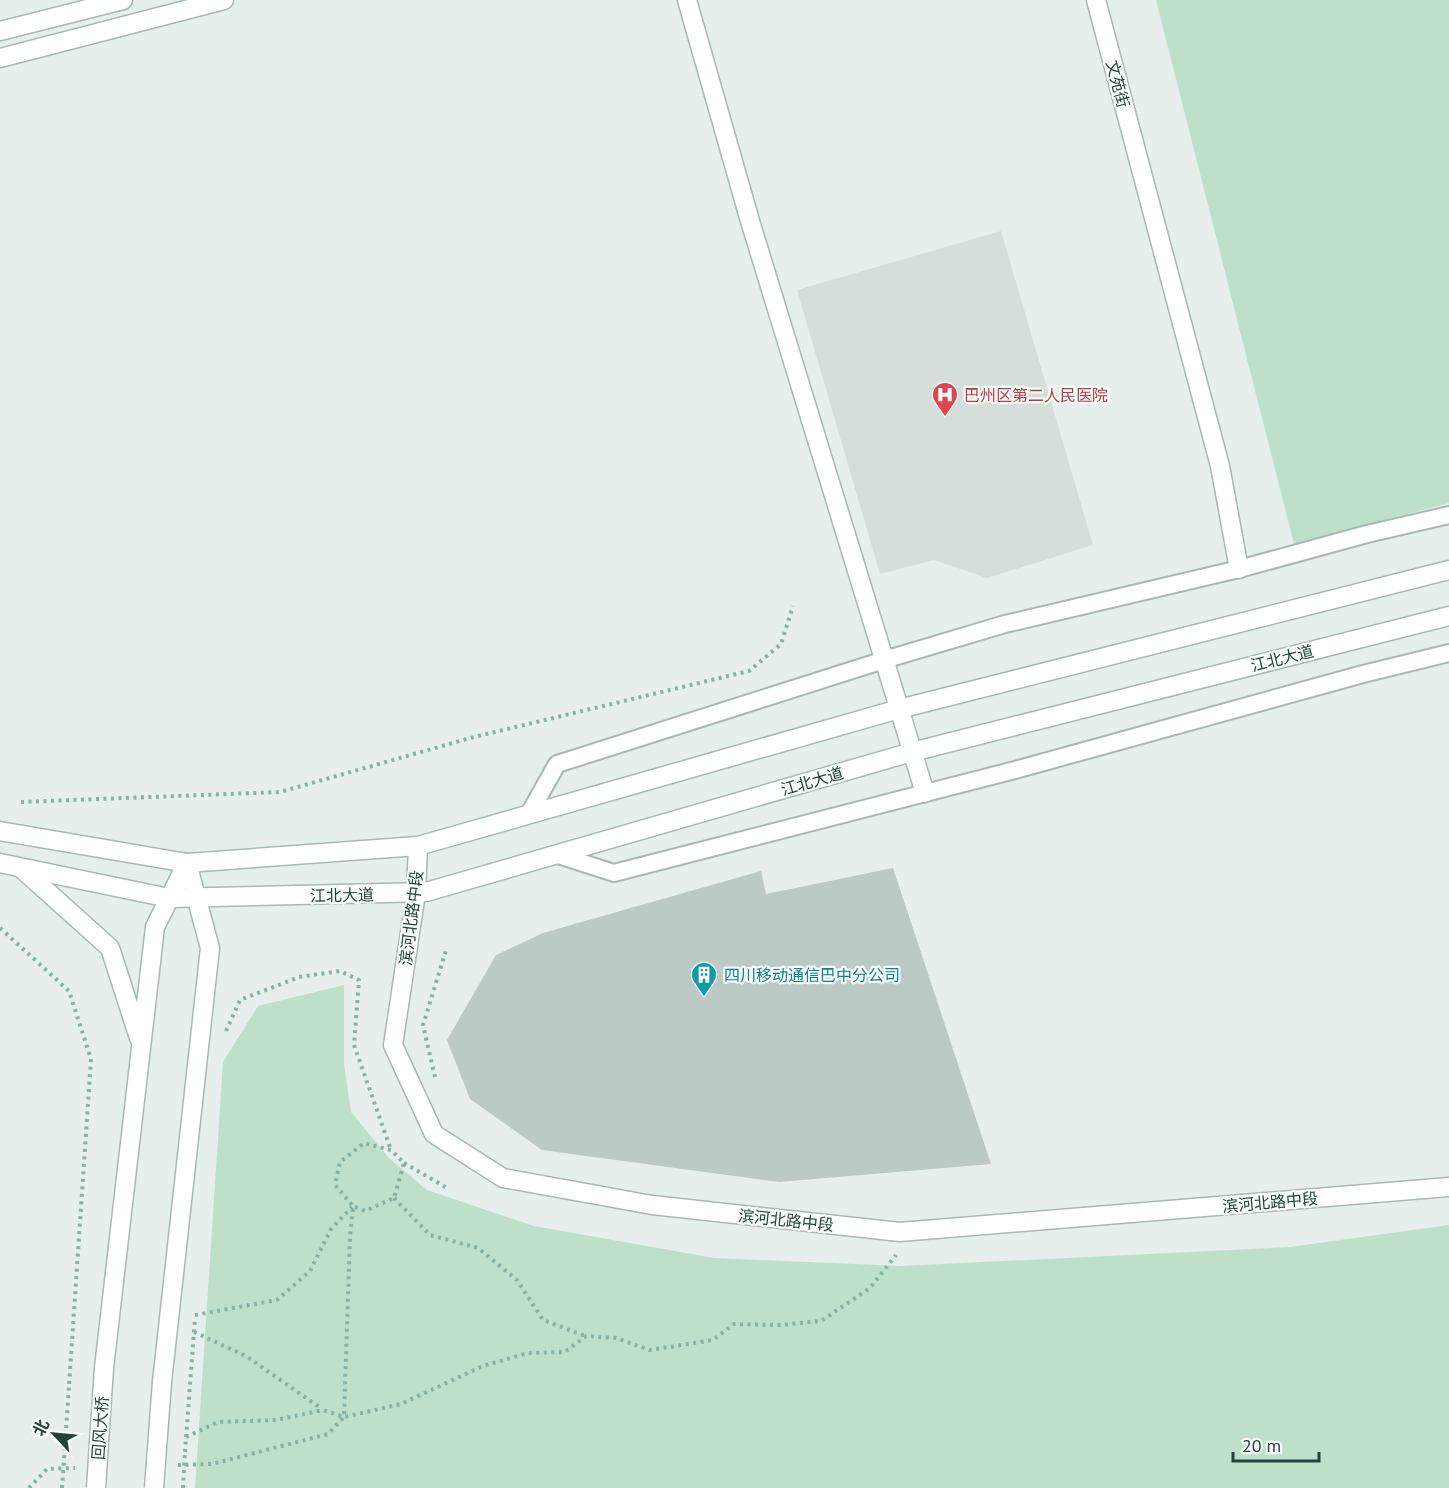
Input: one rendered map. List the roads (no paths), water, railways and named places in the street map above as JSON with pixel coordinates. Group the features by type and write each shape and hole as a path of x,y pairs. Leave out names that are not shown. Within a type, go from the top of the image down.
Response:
{"main road":[{"path":"0,31 123,0"},
{"path":"0,58 224,0"},
{"path":"687,0 750,221 925,793"},
{"name":"文苑街","path":"1096,0 1220,466 1239,569"},
{"path":"0,831 187,863 418,846 899,709 1449,570"},
{"name":"江北大道","path":"0,863 169,898 416,893 558,855 912,752 1449,616"},
{"name":"滨河北路中段","path":"418,846 416,893 393,1045 434,1134 503,1178 652,1205 900,1232 1449,1187"},
{"path":"154,1488 162,1382 210,948 187,863"},
{"name":"回风大桥","path":"96,1488 104,1368 155,927 187,863"},
{"path":"21,868 110,948 141,1045"}],"lane":[{"path":"529,814 557,764 1005,624 1239,569 1449,514"},
{"path":"558,855 614,873 925,793 1449,653"}],"place":[{"name":"巴州区第二人民医院","path":"945,418"},
{"name":"四川移动通信巴中分公司","path":"704,998"}]}
